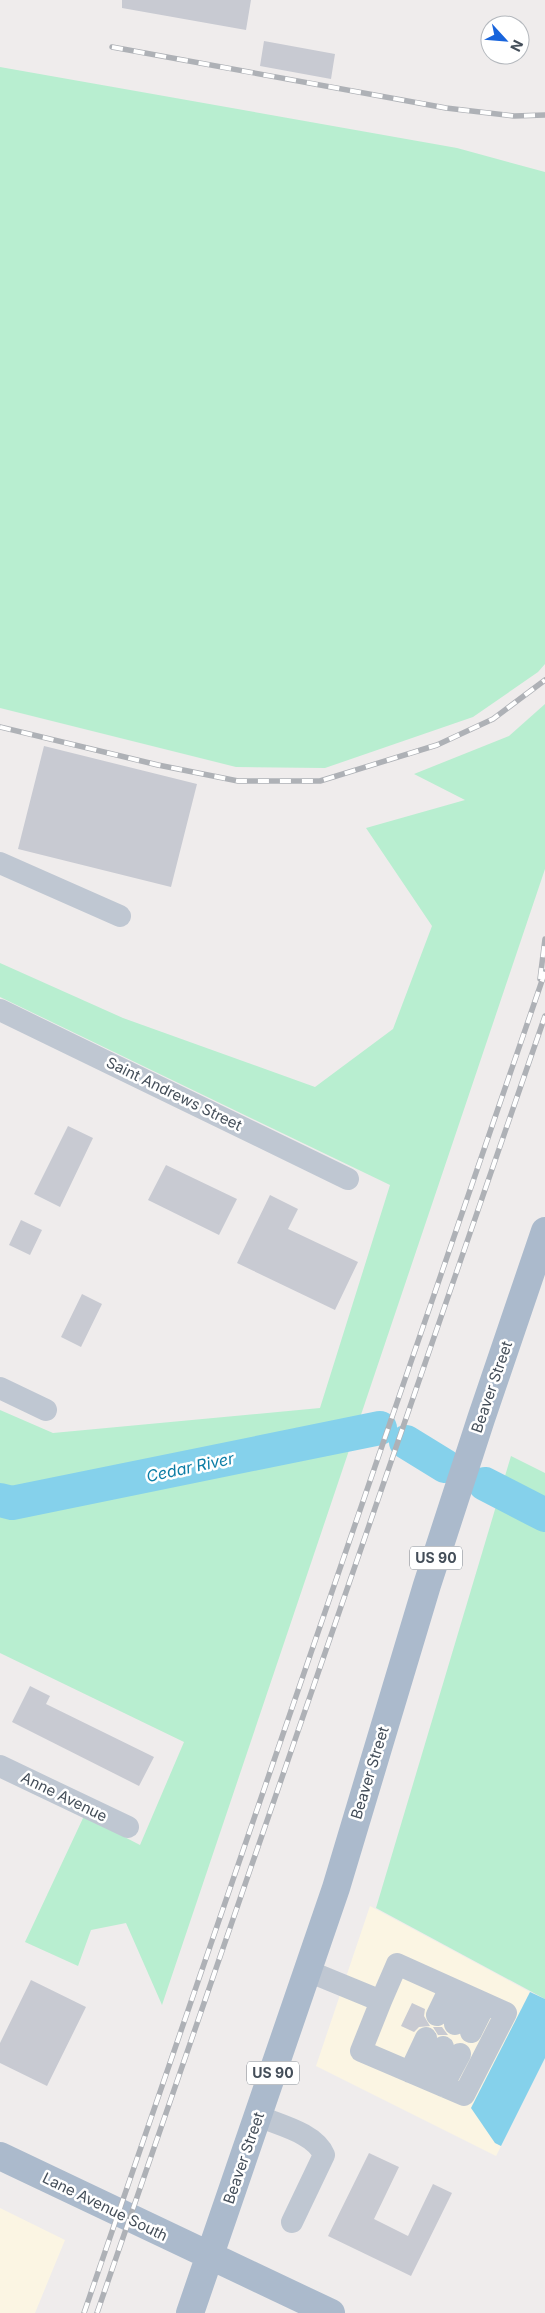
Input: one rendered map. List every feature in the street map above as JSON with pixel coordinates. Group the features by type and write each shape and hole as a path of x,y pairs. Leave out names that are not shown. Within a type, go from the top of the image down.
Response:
{"main road":[{"name":"Beaver Street","path":"190,2313 336,1888 427,1586 545,1232"},
{"name":"Lane Avenue South","path":"0,2156 330,2313"}],"street":[{"path":"0,863 120,916"},
{"name":"Saint Andrews Street","path":"0,1010 348,1179"},
{"path":"0,1388 46,1410"},
{"name":"Anne Avenue","path":"0,1766 128,1827"},
{"path":"397,1964 468,1996 506,2013 464,2095 360,2051 397,1964"},
{"path":"308,1971 381,2001"},
{"path":"468,1996 454,2024 468,1996"},
{"path":"427,2079 443,2046 427,2079"},
{"path":"258,2116 311,2139 321,2146 324,2155 292,2222"}],"shaded area":[{"path":"370,1906 530,1992 472,2108 495,2143 501,2146 496,2156 316,2066"},
{"path":"0,2208 65,2240 35,2313 0,2313"}],"green space":[{"path":"0,67 457,148 545,172 545,664 538,672 473,717 325,768 236,767 0,708"},
{"path":"545,704 545,869 162,2005 126,1923 91,1930 78,1966 25,1942 84,1816 140,1845 184,1742 0,1653 0,1410 53,1433 320,1408 390,1185 0,997 0,963 123,1018 315,1087 393,1029 432,926 366,828 465,800 414,774 509,736"},
{"path":"511,1456 545,1473 545,1999 376,1908"}],"water":[{"path":"530,1992 545,1999 545,2058 501,2146 495,2143 471,2108"}],"building":[{"path":"122,0 251,0 246,30 122,8"},
{"path":"264,41 335,54 331,79 260,66"},
{"path":"44,746 197,784 171,887 18,849"},
{"path":"68,1126 93,1138 60,1207 34,1194"},
{"path":"166,1165 237,1199 219,1235 148,1200"},
{"path":"270,1195 298,1209 288,1229 358,1262 335,1310 237,1263"},
{"path":"21,1220 42,1230 30,1255 9,1245"},
{"path":"82,1294 102,1304 81,1347 61,1337"},
{"path":"30,1686 50,1696 46,1704 154,1757 139,1786 12,1722"},
{"path":"31,1980 86,2007 47,2086 0,2063 0,2043"},
{"path":"412,2003 425,2009 424,2016 430,2026 419,2027 414,2032 401,2026"},
{"path":"433,2027 442,2027 448,2035 438,2035"},
{"path":"369,2153 399,2167 374,2219 408,2236 433,2184 452,2193 411,2276 328,2236"}],"waterway":[{"name":"Cedar River","path":"0,1500 12,1503 380,1428"},
{"name":"Cedar River","path":"406,1442 445,1466"},
{"name":"Cedar River","path":"485,1484 545,1515"}],"railway":[{"path":"112,47 446,108 514,116 545,115"},
{"path":"0,727 158,765 238,781 320,781 437,745 493,719 545,680"},
{"path":"540,979 545,939"},
{"path":"84,2313 545,972"},
{"path":"97,2313 545,1016"}]}
